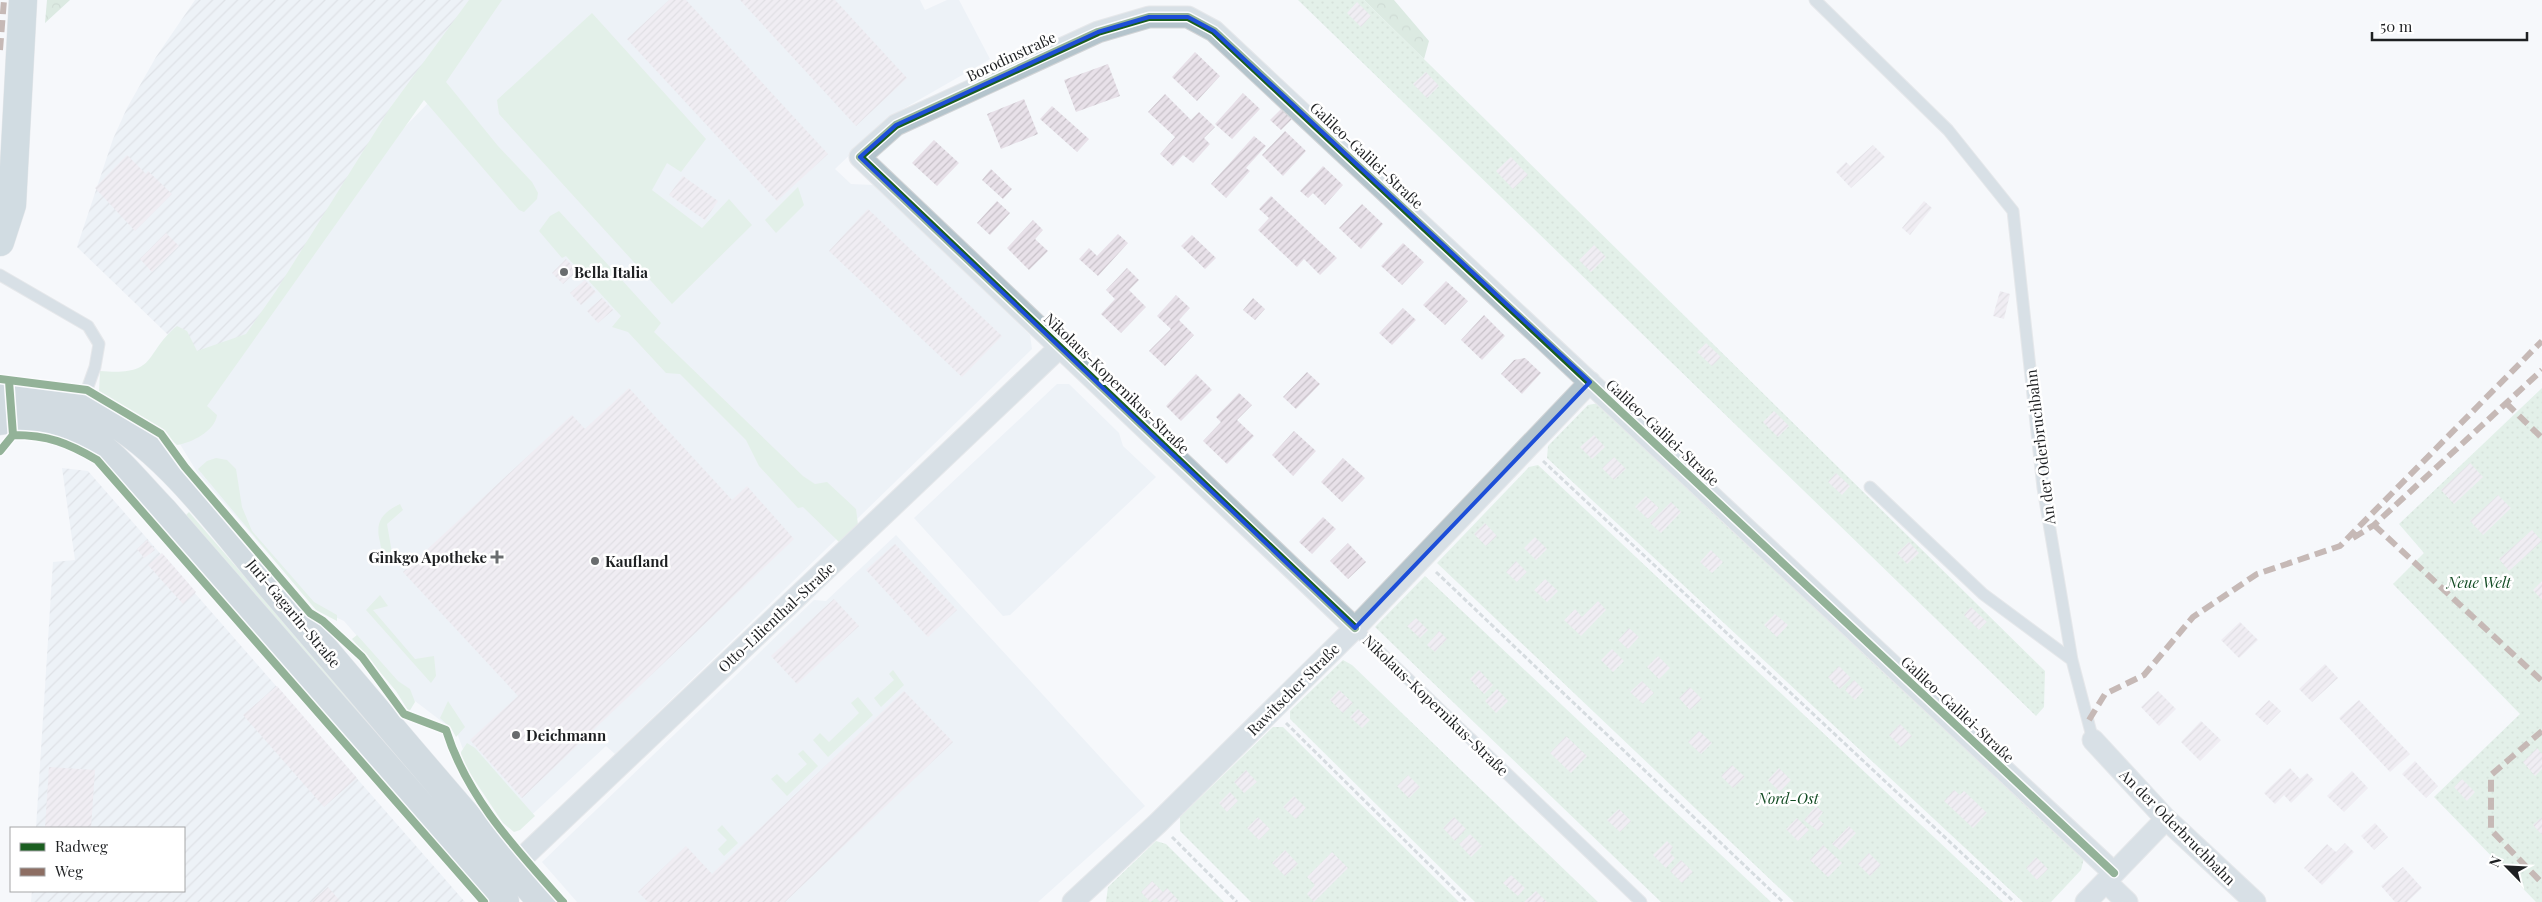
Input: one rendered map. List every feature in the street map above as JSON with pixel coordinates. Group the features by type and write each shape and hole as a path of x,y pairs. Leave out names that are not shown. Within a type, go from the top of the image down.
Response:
{"main road":[{"path":"0,242 12,205 22,0"},
{"path":"0,208 13,171"}],"street":[{"name":"Borodinstraße","path":"860,157 896,125 1098,32 1149,17 1188,16"},
{"name":"Galileo-Galilei-Straße","path":"1188,16 1214,31 1590,382 2110,878 2127,902"},
{"name":"Nikolaus-Kopernikus-Straße","path":"860,157 1355,628"},
{"name":"Otto-Lilienthal-Straße","path":"498,894 512,868 1060,347"},
{"name":"Rawitscher Straße","path":"1082,899 1355,628 1590,382"},
{"name":"Juri-Gagarin-Straße","path":"0,394 48,398 81,406 122,429 175,479 542,902"},
{"name":"Juri-Gagarin-Straße","path":"0,421 11,418 49,420 74,428 93,439 164,506 498,894"},
{"name":"An der Oderbruchbahn","path":"2093,740 2166,819 2255,902"},
{"path":"2086,902 2166,819"}],"lane":[{"name":"An der Oderbruchbahn","path":"1815,0 1948,130 2013,211 2043,488 2072,660 2093,740"},
{"path":"0,275 88,326 99,344 95,367 81,406"},
{"path":"1870,487 1983,594 2072,660"},
{"name":"Nikolaus-Kopernikus-Straße","path":"1355,628 1641,902"}],"path":[{"path":"1528,447 2014,902"},
{"path":"1422,558 1783,902"},
{"path":"1273,710 1467,902"},
{"path":"1158,823 1237,902"}],"highlighted area":[{"path":"1149,17 1188,17 1214,31 1590,382 1355,628 860,157 896,125 1098,32"}],"shaded area":[{"path":"195,0 479,0 249,336 190,356 77,247 113,139 127,108 156,57"},
{"path":"479,0 920,0 925,10 947,0 959,0 990,59 889,117 835,169 851,184 873,185 885,195 1030,335 1032,349 615,754 606,746 524,822 471,771 457,733 411,698 344,621 316,608 197,472 175,436 365,168 431,100"},
{"path":"1057,384 1069,384 1119,433 1123,446 1156,477 1010,615 1003,616 914,518"},
{"path":"62,468 88,471 465,902 31,902 32,892 185,892 185,827 36,827 53,562 75,560"},
{"path":"896,535 1145,806 1038,902 577,902 542,862 814,600 826,601"}],"green space":[{"path":"47,0 70,0 45,23"},
{"path":"469,0 502,0 446,82 498,146 532,182 538,193 537,199 524,212 519,210 424,100 207,406 217,415 212,426 207,431 189,442 177,445 160,430 99,392 100,371 119,372 141,366 148,361 166,336 177,326 187,331 197,351 246,334 276,291 390,108"},
{"path":"1298,0 1364,0 2045,671 2044,707 2036,716"},
{"path":"1364,0 1394,0 1429,41 1424,59"},
{"path":"592,13 706,139 681,172 667,163 652,190 702,228 729,199 752,225 672,304 499,114 497,100"},
{"path":"798,187 804,205 776,233 765,220"},
{"path":"559,211 661,323 654,332 803,476 815,484 827,482 856,509 858,525 841,541 839,542 803,507 798,508 759,466 746,440 680,374 666,373 628,332 612,327 621,316 566,256 562,258 539,231 550,216"},
{"name":"Neue Welt","path":"2542,388 2542,902 2536,902 2434,797 2520,714 2393,584 2424,553 2399,524"},
{"path":"1599,403 2085,854 2081,870 2051,902 2023,902 1547,458 1548,446 1588,405"},
{"path":"216,458 227,460 236,469 242,507 252,531 314,602 337,615 337,621 316,610 198,469 207,461"},
{"name":"Nord-Ost","path":"1538,465 2003,902 1794,902 1437,563 1529,467"},
{"path":"400,504 403,510 387,524 392,553 386,557 381,546 379,524 388,511"},
{"path":"189,512 388,743 384,748 182,519"},
{"path":"1425,576 1771,902 1661,902 1375,627"},
{"path":"380,595 388,606 373,610 415,659 434,656 436,676 431,683 366,610"},
{"path":"357,635 398,681 410,689 415,702 409,712 396,691 352,639"},
{"path":"1343,660 1352,665 1598,902 1475,902 1290,719 1290,711"},
{"path":"893,670 904,685 881,707 874,698 894,680 889,674"},
{"path":"858,697 873,715 828,757 813,740 820,733 829,742 859,713 851,703"},
{"path":"448,701 465,727 456,737 451,728 440,718"},
{"path":"1273,727 1283,727 1459,902 1251,902 1180,831 1180,817"},
{"path":"467,743 475,748 535,816 520,830 514,832 503,823 461,760 461,752"},
{"path":"803,750 818,766 787,796 771,779 777,774 786,783 807,764 798,754"},
{"path":"722,825 738,843 724,856 718,849 727,840 717,830"},
{"path":"1156,841 1166,844 1224,902 1106,902 1108,887"}],"building":[{"path":"669,0 686,0 828,154 777,201 627,39"},
{"path":"740,0 835,0 907,78 856,126"},
{"path":"1357,2 1371,16 1361,27 1347,13"},
{"path":"1195,52 1220,76 1197,101 1172,77"},
{"path":"1108,64 1120,96 1076,112 1064,80"},
{"path":"1426,72 1439,86 1427,98 1413,84"},
{"path":"1243,93 1260,109 1232,139 1215,124"},
{"path":"1165,94 1191,120 1199,112 1215,127 1204,138 1210,144 1193,163 1183,155 1173,166 1160,154 1175,137 1148,112"},
{"path":"1024,99 1038,134 1001,149 987,114"},
{"path":"1052,106 1089,139 1077,152 1040,119"},
{"path":"1281,109 1292,119 1281,130 1270,120"},
{"path":"1285,131 1306,151 1283,176 1262,155"},
{"path":"1254,136 1266,146 1246,168 1250,171 1226,198 1211,184"},
{"path":"934,140 959,163 937,186 912,163"},
{"path":"1873,145 1885,157 1851,188 1836,172 1846,162 1850,166"},
{"path":"127,155 146,174 148,171 172,194 135,231 95,188"},
{"path":"1511,157 1528,175 1513,189 1496,171"},
{"path":"1323,166 1343,185 1325,205 1313,193 1308,198 1300,191"},
{"path":"991,169 1012,189 1003,199 982,180"},
{"path":"683,176 718,201 705,220 669,195"},
{"path":"1271,196 1337,258 1320,275 1304,259 1297,267 1258,230 1269,218 1259,209"},
{"path":"997,201 1010,213 990,235 977,223"},
{"path":"1924,201 1932,208 1910,235 1902,228"},
{"path":"1362,204 1383,224 1361,249 1339,228"},
{"path":"868,209 1002,336 962,377 829,251"},
{"path":"1033,220 1043,230 1035,239 1048,251 1029,270 1007,248"},
{"path":"166,233 179,246 152,272 140,259"},
{"path":"1118,234 1128,243 1098,276 1079,259 1089,248 1097,256"},
{"path":"1192,235 1216,258 1205,269 1181,246"},
{"path":"1403,243 1424,262 1402,285 1381,266"},
{"path":"1594,245 1606,257 1591,272 1579,260"},
{"name":"Bella Italia","path":"566,259 577,271 563,284 552,273"},
{"path":"1127,268 1139,280 1129,290 1146,307 1121,333 1101,314 1115,299 1106,290"},
{"path":"585,280 596,292 581,305 570,293"},
{"path":"1446,281 1468,301 1445,325 1423,305"},
{"path":"2000,291 2010,294 2004,319 1993,316"},
{"path":"1176,295 1190,308 1179,320 1194,335 1165,366 1149,351 1171,329 1157,316"},
{"path":"602,298 613,310 598,323 587,311"},
{"path":"1253,298 1265,309 1255,320 1243,310"},
{"path":"1403,308 1416,320 1392,345 1379,333"},
{"path":"1484,315 1505,336 1482,360 1461,340"},
{"path":"1706,343 1721,357 1712,366 1697,352"},
{"path":"1525,358 1541,373 1522,394 1501,374 1514,360"},
{"path":"1307,372 1320,384 1296,409 1283,397"},
{"path":"1196,374 1212,390 1181,421 1166,406"},
{"path":"629,388 732,500 747,486 794,539 522,798 470,740 518,696 403,572 572,415 585,429"},
{"path":"1239,393 1252,405 1237,420 1254,436 1227,464 1203,441 1221,422 1216,417"},
{"path":"1774,411 1789,426 1778,437 1763,422"},
{"path":"1294,431 1316,451 1293,476 1272,455"},
{"path":"1594,435 1605,447 1592,459 1580,447"},
{"path":"1614,457 1626,469 1614,480 1602,468"},
{"path":"1343,458 1365,478 1342,502 1321,482"},
{"path":"2470,463 2483,477 2454,504 2441,490"},
{"path":"1836,473 1850,486 1842,495 1828,482"},
{"path":"2498,495 2511,508 2483,535 2470,521"},
{"path":"1646,496 1659,508 1648,519 1635,507"},
{"path":"1671,502 1681,512 1661,533 1650,523"},
{"path":"1323,517 1336,529 1312,554 1299,542"},
{"path":"1485,523 1497,536 1486,546 1474,534"},
{"path":"2532,530 2542,541 2509,571 2499,559"},
{"path":"1535,537 1547,549 1536,560 1524,548"},
{"path":"147,540 155,550 144,558 137,549"},
{"path":"1909,542 1919,553 1907,564 1897,553"},
{"path":"1348,543 1366,562 1348,579 1330,561"},
{"path":"895,544 957,610 928,637 866,570"},
{"path":"1711,550 1723,562 1712,573 1700,562"},
{"path":"162,553 196,592 183,604 148,565"},
{"path":"1516,561 1527,572 1517,582 1506,572"},
{"path":"1545,579 1558,591 1547,602 1534,590"},
{"path":"2542,581 2542,600 2533,590"},
{"path":"834,599 859,626 797,684 771,656"},
{"path":"1598,601 1606,610 1581,636 1564,620 1575,609 1582,617"},
{"path":"1971,607 1987,622 1979,630 1964,615"},
{"path":"1775,614 1788,625 1777,637 1764,625"},
{"path":"1416,618 1428,630 1420,638 1407,626"},
{"path":"2240,622 2258,640 2239,658 2221,640"},
{"path":"1629,628 1639,637 1628,649 1618,640"},
{"path":"1439,631 1447,639 1435,652 1427,645"},
{"path":"1612,649 1624,661 1613,672 1601,660"},
{"path":"1658,656 1670,668 1659,679 1647,667"},
{"path":"2325,664 2338,678 2312,702 2299,689"},
{"path":"1839,666 1851,678 1840,689 1828,677"},
{"path":"1479,670 1493,685 1484,694 1470,679"},
{"path":"1854,680 1864,690 1855,700 1845,690"},
{"path":"1642,681 1654,693 1643,704 1630,692"},
{"path":"277,686 357,778 324,807 243,715"},
{"path":"1690,687 1702,699 1690,710 1679,698"},
{"path":"1497,689 1508,701 1496,713 1485,701"},
{"path":"1339,690 1353,703 1343,713 1330,700"},
{"path":"904,691 953,742 785,902 648,902 638,892 686,846 712,874"},
{"path":"2158,691 2176,709 2159,726 2141,707"},
{"path":"2269,700 2281,711 2267,725 2255,714"},
{"path":"2359,700 2410,754 2390,772 2339,718"},
{"path":"1358,709 1370,720 1362,728 1350,717"},
{"path":"2201,721 2221,740 2200,761 2181,742"},
{"path":"1900,724 1912,736 1901,747 1889,735"},
{"path":"1699,731 1712,743 1701,754 1688,742"},
{"path":"1566,736 1587,756 1571,773 1550,753"},
{"path":"2537,748 2542,754 2542,769 2535,776 2523,762"},
{"path":"2415,761 2438,786 2426,798 2402,774"},
{"path":"1732,765 1745,777 1733,788 1721,776"},
{"path":"49,767 95,770 91,827 45,827"},
{"path":"1779,768 1791,780 1780,792 1768,780"},
{"path":"2290,768 2300,779 2307,773 2314,780 2291,803 2284,795 2275,804 2264,793"},
{"path":"1246,770 1257,782 1244,793 1234,782"},
{"path":"2352,771 2368,788 2344,812 2327,796"},
{"path":"1408,775 1420,787 1409,798 1397,786"},
{"path":"2462,779 2475,792 2467,801 2454,787"},
{"path":"1954,790 1960,795 1964,791 1987,813 1973,828 1944,801"},
{"path":"1230,792 1238,801 1227,812 1219,803"},
{"path":"1294,796 1306,808 1296,819 1283,807"},
{"path":"1816,806 1823,812 1818,819 1824,824 1818,831 1804,820"},
{"path":"1619,809 1631,821 1620,832 1607,820"},
{"path":"1258,817 1270,829 1259,840 1247,828"},
{"path":"1454,817 1466,829 1455,841 1443,828"},
{"path":"2542,817 2542,835 2533,825"},
{"path":"1797,818 1809,830 1798,841 1786,829"},
{"path":"2375,823 2388,837 2374,850 2361,836"},
{"path":"1849,826 1856,833 1840,850 1832,844"},
{"path":"1470,834 1482,846 1471,857 1459,844"},
{"path":"1667,841 1673,847 1670,853 1675,858 1666,868 1653,855"},
{"path":"2345,843 2354,852 2322,885 2304,868 2327,844 2336,852"},
{"path":"1823,845 1842,863 1828,877 1810,860"},
{"path":"1285,850 1298,864 1285,876 1272,863"},
{"path":"1332,852 1348,868 1314,902 1307,894 1315,885 1307,877"},
{"path":"1869,853 1881,865 1870,876 1858,864"},
{"path":"2036,857 2048,869 2037,880 2026,868"},
{"path":"1681,860 1693,872 1682,883 1670,871"},
{"path":"2403,867 2422,888 2407,902 2395,902 2381,886"},
{"path":"1511,875 1525,888 1518,896 1503,883"},
{"path":"1152,881 1163,892 1167,888 1180,902 1160,902 1156,898 1150,902 1141,892"},
{"path":"328,887 341,902 311,902"},
{"path":"1536,891 1547,902 1524,902"}],"marked path":[{"path":"0,50 4,0"},
{"path":"2089,720 2105,694 2144,675 2193,617 2257,574 2340,546 2542,341"},
{"path":"2353,538 2374,525 2542,370"},
{"path":"2506,403 2542,438"},
{"path":"2374,525 2542,681"},
{"path":"2542,731 2491,775 2491,830 2542,883"}],"cycle path":[{"path":"1355,628 860,157 896,125 1098,32 1149,17 1188,17 1214,31 2114,873"},
{"path":"0,379 87,390 161,434 185,467 310,613 323,621 362,657 404,714 446,730 455,755 480,801 511,843 563,902"},
{"path":"0,451 13,435 9,381"},
{"path":"13,435 47,438 77,449 97,460 484,902"}],"place":[{"name":"Bella Italia","path":"564,272"},
{"name":"Ginkgo Apotheke","path":"497,557"},
{"name":"Kaufland","path":"595,561"},
{"name":"Deichmann","path":"516,735"}]}
